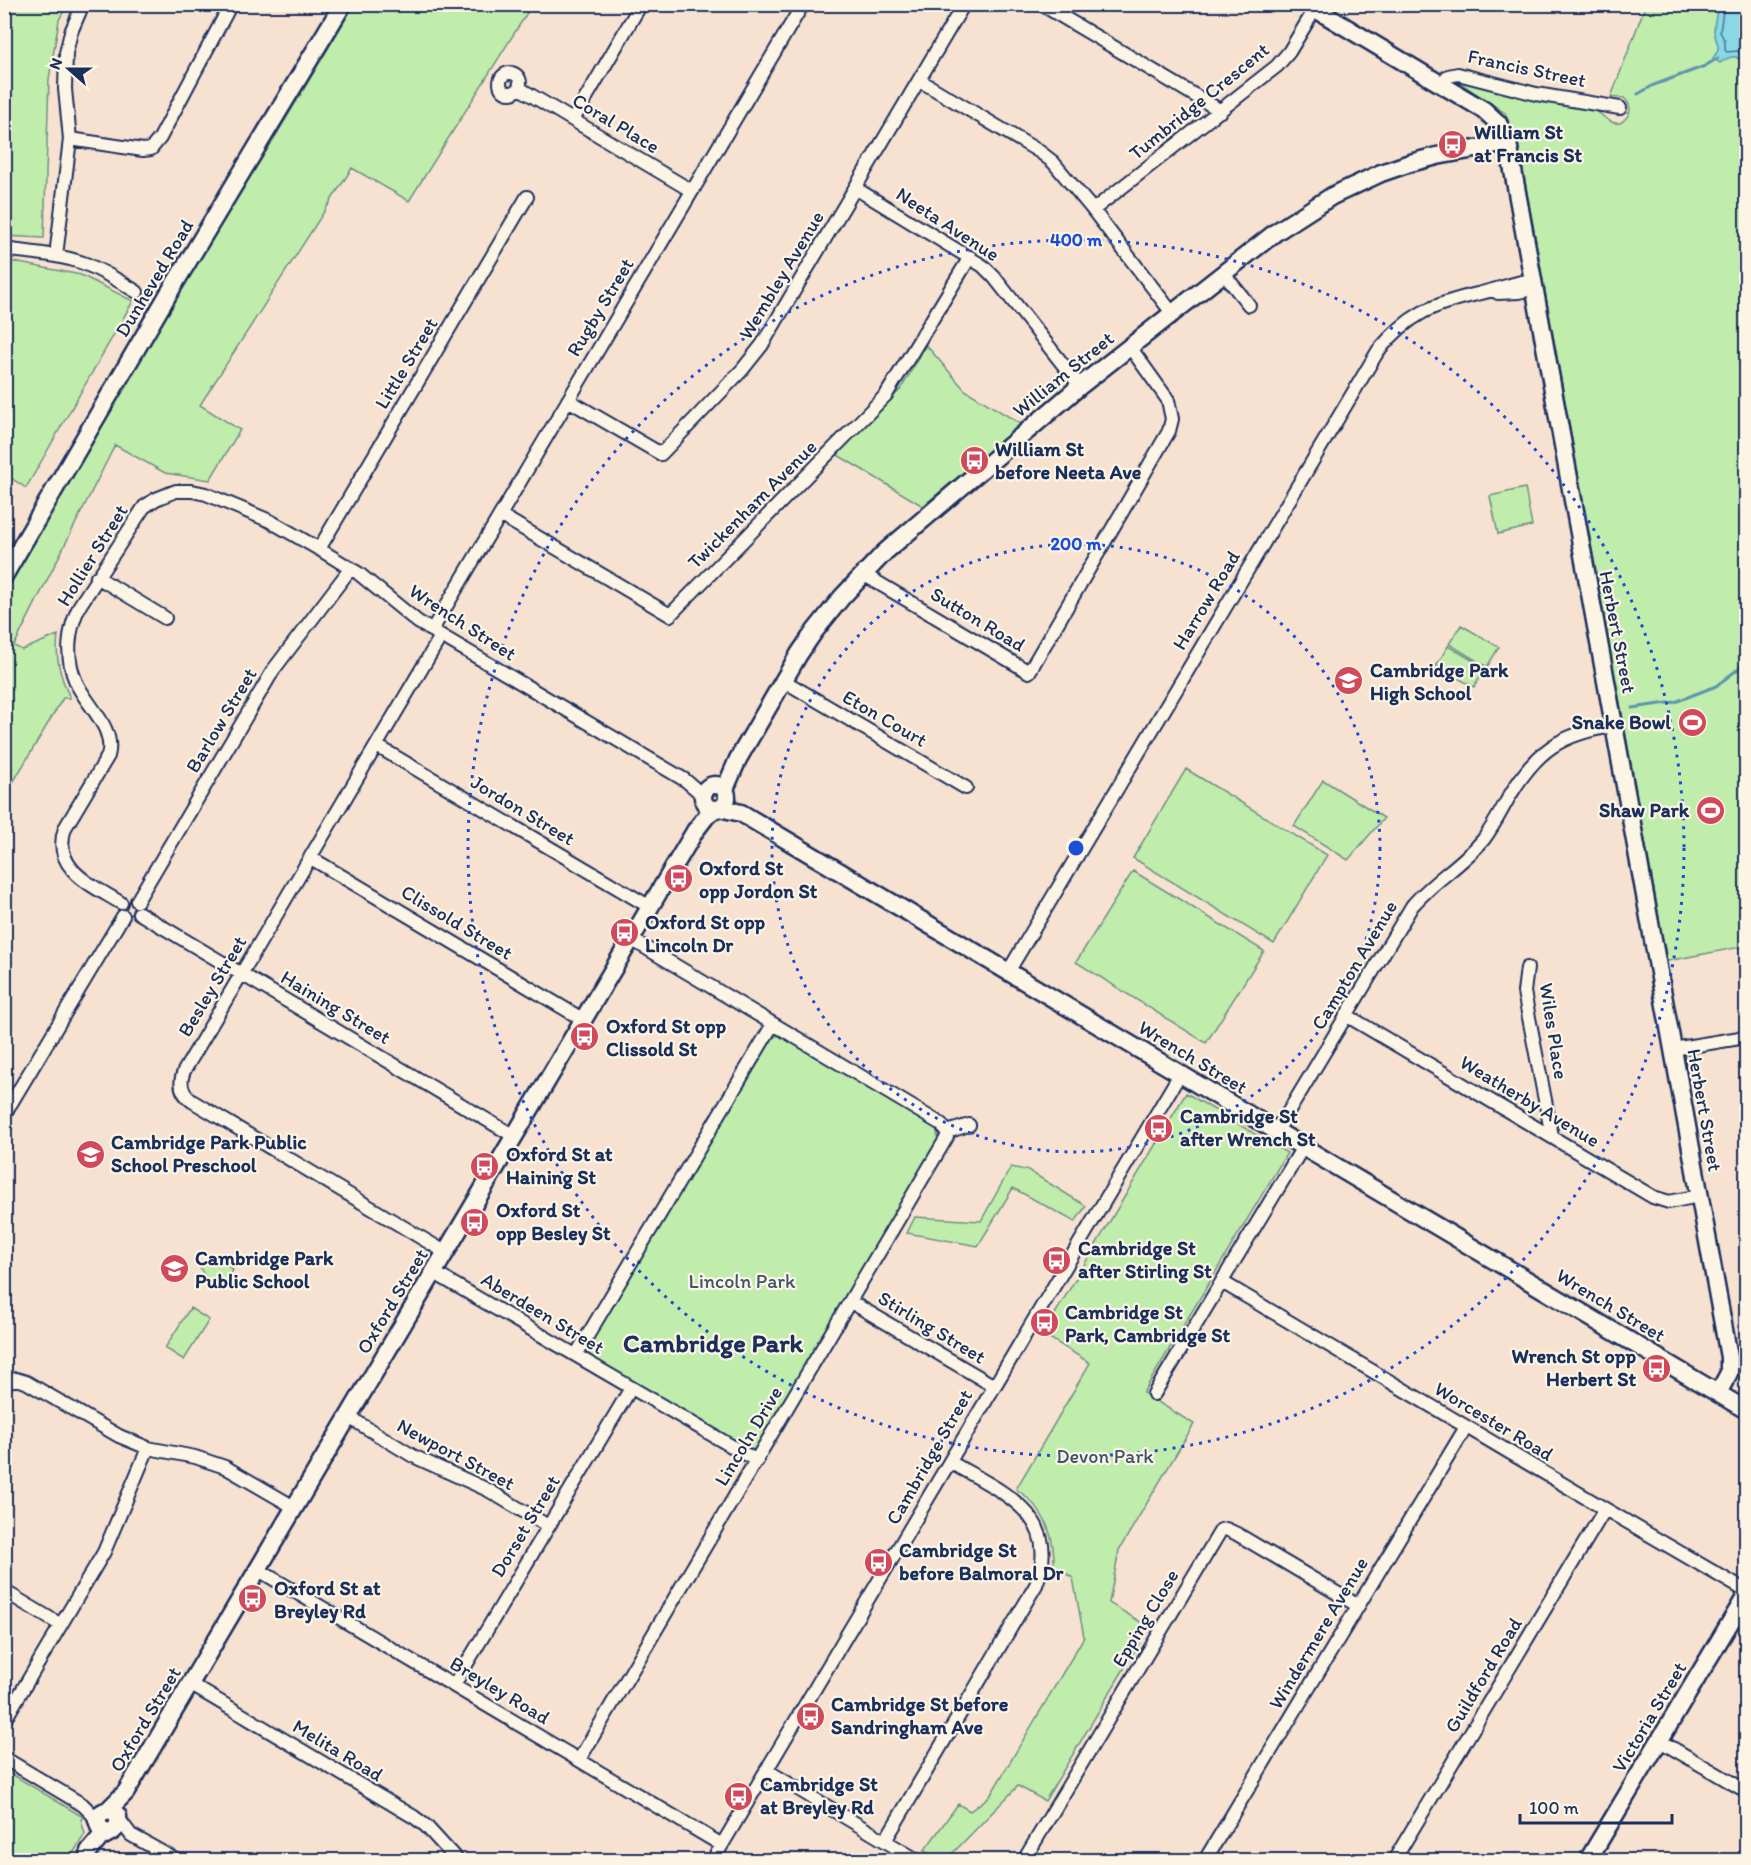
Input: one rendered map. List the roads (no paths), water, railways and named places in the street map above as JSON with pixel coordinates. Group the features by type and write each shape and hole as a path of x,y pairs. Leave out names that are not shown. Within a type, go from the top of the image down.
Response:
{"street":[{"path":"56,256 70,139 65,89 66,53 71,32 83,4"},
{"path":"70,139 143,150 152,149 231,4"},
{"name":"Dunheved Road","path":"4,576 164,302 344,4"},
{"path":"573,120 641,4"},
{"name":"Rugby Street","path":"436,633 500,515 803,4"},
{"name":"Wembley Avenue","path":"568,400 661,454 756,354 964,4"},
{"path":"1041,4 1221,111"},
{"name":"Tumbridge Crescent","path":"1093,210 1282,62 1311,7"},
{"name":"Francis Street","path":"1311,7 1442,84 1448,76 1458,74 1536,94 1620,108"},
{"path":"919,80 1049,158 1093,210 1173,314"},
{"name":"Herbert Street","path":"1442,84 1490,114 1501,127 1508,143 1730,1365 1729,1373 1718,1393"},
{"name":"Coral Place","path":"519,88 692,191"},
{"name":"William Street","path":"715,798 814,632 863,574 900,539 1080,386 1297,218 1352,186 1381,173 1419,161 1508,143"},
{"name":"Neeta Avenue","path":"855,188 970,257 994,277 1080,386"},
{"name":"Little Street","path":"319,549 527,197"},
{"path":"4,249 81,262 137,292"},
{"name":"Twickenham Avenue","path":"500,515 670,615 886,395 970,257"},
{"path":"1224,274 1249,305"},
{"name":"Harrow Road","path":"1008,972 1378,351 1397,329 1421,312 1446,302 1479,294 1519,292 1533,284"},
{"name":"Sutton Road","path":"863,574 1029,672 1169,431 1172,419 1168,400 1130,347"},
{"name":"Wrench Street","path":"184,490 206,494 254,514 319,549 351,568 404,611 436,633 686,780 698,791 741,813 1746,1410"},
{"name":"Hollier Street","path":"122,909 73,872 66,862 62,849 62,836 65,828 108,756 110,747 108,733 75,680 69,646 75,614 144,507 163,495 184,490"},
{"name":"Barlow Street","path":"138,907 274,669 351,568"},
{"path":"97,577 165,618"},
{"name":"Besley Street","path":"436,633 377,746 184,1071 181,1081 183,1093 192,1101 446,1252"},
{"name":"Eton Court","path":"783,681 966,789"},
{"name":"Campton Avenue","path":"1277,1131 1412,906 1481,842 1520,778 1532,763 1547,750 1572,735 1614,726"},
{"name":"Jordon Street","path":"377,746 650,907"},
{"name":"Oxford Street","path":"86,1856 100,1838 347,1416 694,831 708,814 715,798"},
{"name":"Clissold Street","path":"311,858 582,1019"},
{"path":"4,1115 128,898 138,907 131,918 122,909"},
{"name":"Haining Street","path":"138,907 242,974 514,1136"},
{"path":"631,939 941,1124 947,1132 969,1125"},
{"name":"Wiles Place","path":"1527,968 1524,992 1552,1136"},
{"name":"Weatherby Avenue","path":"1346,1015 1657,1199 1669,1202 1699,1196"},
{"path":"576,1355 773,1024"},
{"path":"1673,1050 1746,1037"},
{"name":"Cambridge Street","path":"712,1860 1180,1074"},
{"name":"Lincoln Drive","path":"579,1760 945,1142 947,1132"},
{"path":"1154,1394 1303,1147"},
{"name":"Aberdeen Street","path":"433,1272 756,1461"},
{"name":"Worcester Road","path":"1222,1282 1746,1591"},
{"name":"Stirling Street","path":"851,1302 994,1386"},
{"path":"4,1383 16,1379 27,1382 101,1427 148,1448 195,1457 225,1467 294,1507"},
{"name":"Dorset Street","path":"454,1685 631,1388"},
{"name":"Newport Street","path":"347,1416 413,1456 488,1490 548,1526"},
{"name":"Windermere Avenue","path":"1205,1860 1466,1427"},
{"path":"4,1721 108,1545 148,1448"},
{"path":"885,1841 1036,1585 1044,1559 1036,1523 1030,1515 1010,1498 950,1462"},
{"name":"Guildford Road","path":"1394,1860 1605,1509"},
{"name":"Epping Close","path":"1024,1860 1221,1530 1226,1529 1237,1534 1357,1605"},
{"name":"Breyley Road","path":"257,1569 722,1845"},
{"path":"4,1591 61,1624"},
{"name":"Victoria Street","path":"1588,1860 1746,1596"},
{"name":"Melita Road","path":"190,1684 414,1817 457,1860"},
{"path":"1660,1741 1746,1791"},
{"path":"4,1758 83,1805 93,1815 109,1821 176,1860"},
{"path":"766,1770 885,1841 910,1859"}],"water":[{"path":"1718,5 1746,5 1746,69 1736,57 1729,57 1720,63 1713,58 1718,50 1714,24"}],"waterway":[{"path":"1638,94 1654,85 1705,66 1718,58"},
{"path":"1632,708 1675,702 1716,686 1746,663"}],"place":[{"name":"William St at Francis St","path":"1453,144"},
{"name":"William St before Neeta Ave","path":"974,461"},
{"name":"Cambridge Park High School","path":"1349,681"},
{"name":"Snake Bowl","path":"1692,722"},
{"name":"Shaw Park","path":"1710,810"},
{"name":"Oxford St opp Jordon St","path":"678,879"},
{"name":"Oxford St opp Lincoln Dr","path":"624,933"},
{"name":"Oxford St opp Clissold St","path":"585,1037"},
{"name":"Cambridge St after Wrench St","path":"1159,1128"},
{"name":"Cambridge Park Public School Preschool","path":"90,1154"},
{"name":"Oxford St at Haining St","path":"485,1166"},
{"name":"Oxford St opp Besley St","path":"475,1222"},
{"name":"Cambridge St after Stirling St","path":"1057,1260"},
{"name":"Cambridge Park Public School","path":"174,1269"},
{"name":"Cambridge St Park, Cambridge St","path":"1044,1323"},
{"name":"Wrench St opp Herbert St","path":"1657,1368"},
{"name":"Cambridge St before Balmoral Dr","path":"878,1562"},
{"name":"Oxford St at Breyley Rd","path":"253,1599"},
{"name":"Cambridge St before Sandringham Ave","path":"810,1716"},
{"name":"Cambridge St at Breyley Rd","path":"739,1796"}],"district":[{"name":"Cambridge Park","path":"713,1343"}],"park label":[{"name":"Lincoln Park","path":"742,1281"},
{"name":"Devon Park","path":"1105,1456"}]}
